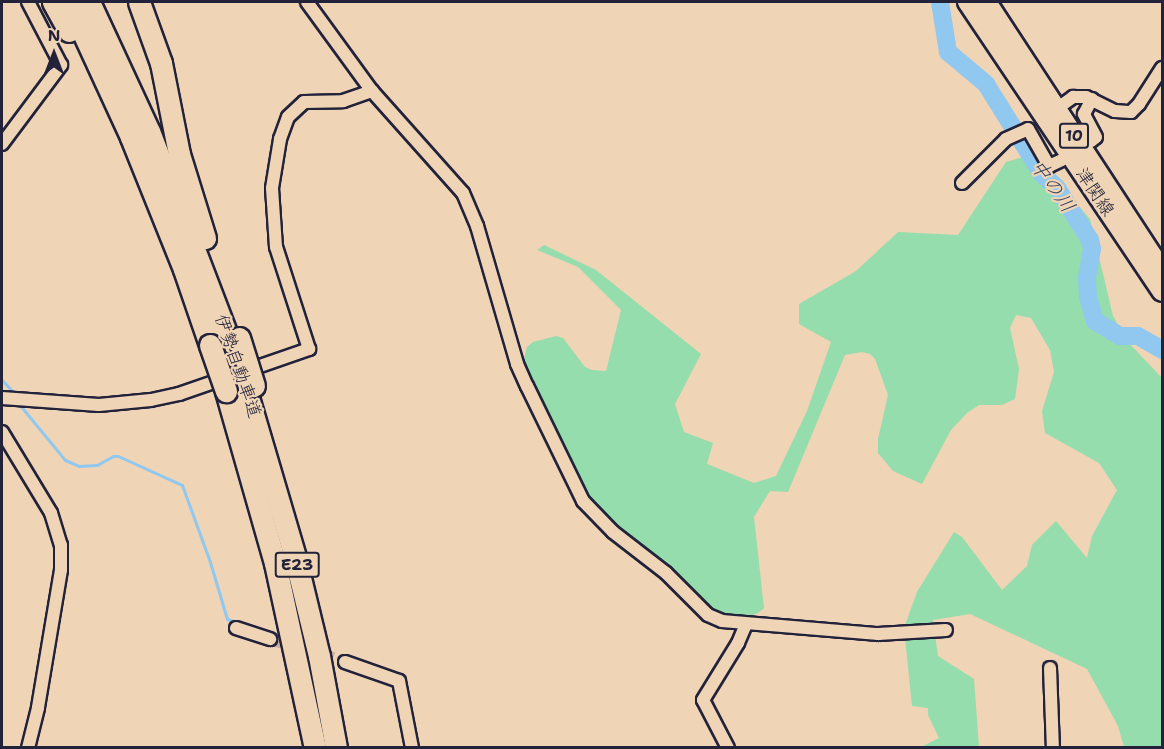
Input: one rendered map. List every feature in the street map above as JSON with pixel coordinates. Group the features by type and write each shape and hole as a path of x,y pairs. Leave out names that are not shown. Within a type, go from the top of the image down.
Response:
{"highway":[{"path":"53,2 143,169"},
{"name":"伊勢自動車道","path":"69,2 143,169 184,269 226,341"},
{"name":"伊勢自動車道","path":"89,2 149,131 271,467 319,656 336,747"},
{"path":"139,2 161,63 179,154 226,341 242,388"},
{"name":"伊勢自動車道","path":"242,388 275,563 315,747"}],"main road":[{"name":"津関線","path":"967,2 1162,292"},
{"name":"津関線","path":"987,2 1162,268"}],"street":[{"path":"2,144 61,65 28,2"},
{"path":"307,2 372,91 463,193 492,271 517,364 583,501 613,532 666,573 708,615 722,621 878,634 946,630"},
{"path":"1062,105 1073,97 1092,99 1115,111 1131,112 1139,104 1162,68"},
{"path":"2,398 99,405 151,400 179,394 309,349 276,247 272,188 280,139 288,117 304,102 343,101 372,91"},
{"path":"1091,141 1096,137 1084,114 1092,99"},
{"path":"962,183 1011,135 1028,129 1049,166 1062,160"},
{"path":"2,432 51,513 58,530 61,550 38,708 28,747"},
{"path":"728,747 703,699 738,643 746,624"},
{"path":"236,628 270,639"},
{"path":"345,663 399,681 412,747"},
{"path":"1050,668 1053,747"}],"green space":[{"path":"1033,154 1090,219 1113,316 1128,342 1162,378 1162,747 1124,747 1118,726 1087,669 970,614 933,620 938,656 974,679 979,747 921,747 939,738 928,715 928,708 912,706 904,628 917,592 954,532 962,537 1002,590 1027,566 1032,545 1056,521 1087,558 1092,536 1117,490 1099,463 1045,433 1042,411 1054,372 1050,350 1031,318 1016,315 1010,328 1019,369 1015,399 1002,405 979,405 967,413 951,430 922,484 893,471 878,453 878,439 888,395 875,359 870,354 862,352 845,355 788,492 770,491 754,517 764,608 744,618 721,616 696,599 667,567 593,504 523,362 527,347 533,342 556,336 563,338 585,367 606,371 621,310 578,267 537,250 544,245 596,270 701,354 675,404 684,432 713,443 707,464 754,483 776,476 807,411 831,342 799,324 799,304 856,271 898,232 958,235 1006,162"}],"waterway":[{"name":"中の川","path":"940,2 948,52 986,84 1042,174 1057,188 1090,240 1092,249 1087,278 1088,297 1095,321 1120,336 1138,336 1162,350"},
{"path":"2,380 13,392"},
{"path":"19,404 65,460 79,466 97,465 113,456 118,456 182,485 210,562 227,619 282,636"},
{"path":"359,661 402,675 413,721"}],"tunnel":[{"path":"270,639 345,662"}]}
